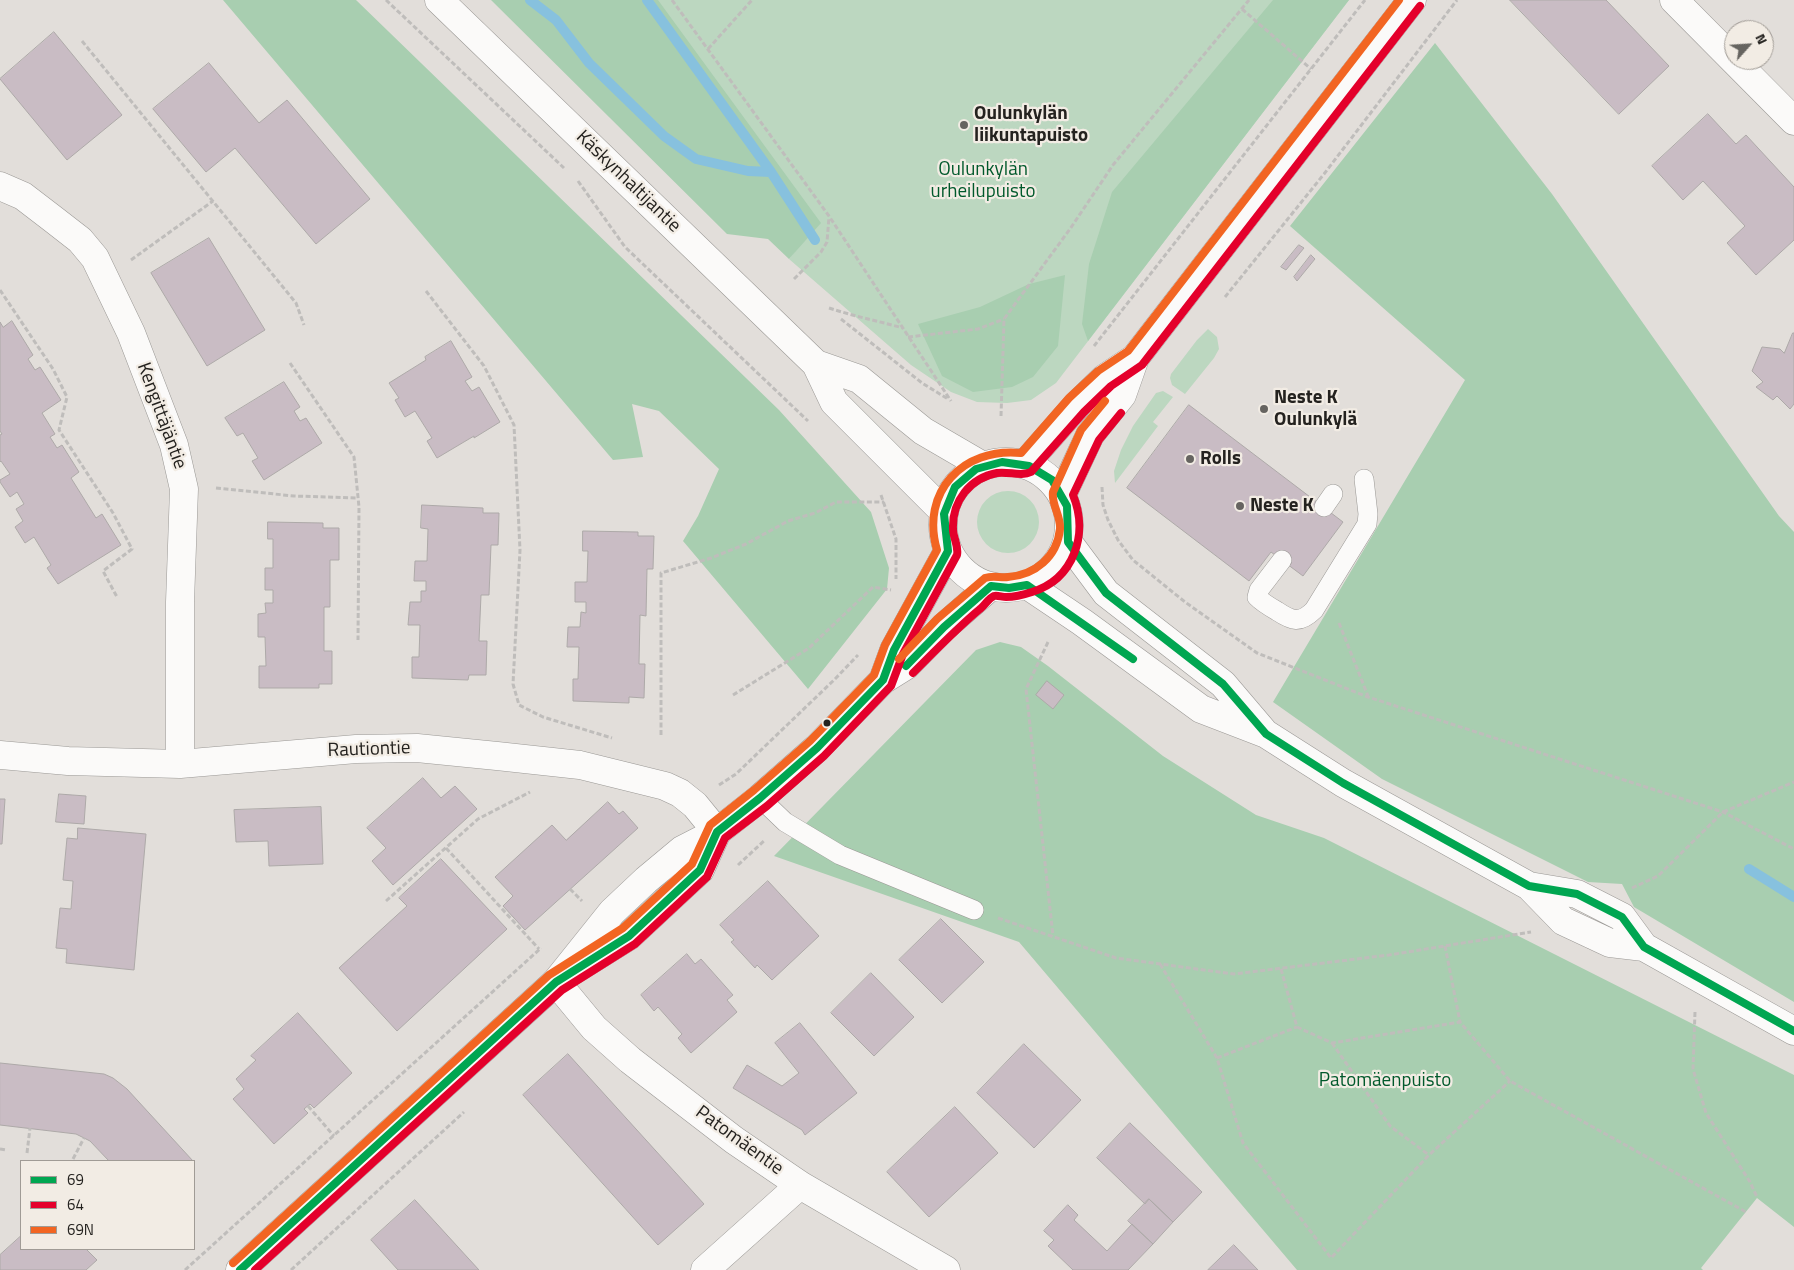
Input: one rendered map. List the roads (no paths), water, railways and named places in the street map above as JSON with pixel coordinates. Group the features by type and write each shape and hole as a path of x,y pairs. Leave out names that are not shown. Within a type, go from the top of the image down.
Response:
{"main road":[{"name":"Käskynhaltijantie","path":"439,0 816,364 834,402 944,512"},
{"path":"1062,495 1090,435 1122,395 1135,358 1412,0"},
{"path":"1674,0 1794,122"},
{"name":"Kengittäjäntie","path":"0,186 23,196 80,240 95,258 131,333 169,432 184,485 180,602 180,764"},
{"path":"1025,464 1077,405 1105,378 1135,358"},
{"name":"Käskynhaltijantie","path":"816,364 859,379 923,431 983,466"},
{"path":"1004,461 1025,464 1051,479 1062,495 1069,519 1068,542 1063,554 1055,565 1038,580 1027,585 1009,588 991,586 972,579 948,551 943,532 944,512 956,485 973,471 983,466 1004,461"},
{"path":"1068,542 1106,593 1223,684 1266,734"},
{"path":"883,680 894,650 948,551"},
{"path":"1027,585 1082,622 1201,709 1266,734 1343,783 1529,886 1563,921 1610,943 1644,947 1794,1031"},
{"path":"240,1270 556,982 619,905 682,850 717,832 760,798 817,748 883,680 907,665 944,627 991,586"},
{"name":"Rautiontie","path":"0,755 68,761 180,764 346,750 417,748 580,765 665,786 680,793 694,804 717,832"},
{"path":"1529,886 1577,894 1622,917 1644,947"},
{"name":"Patomäentie","path":"556,982 594,1028 630,1060 734,1140 800,1185 946,1270"},
{"path":"706,1270 800,1185"}],"lane":[{"path":"1282,560 1259,590 1257,597 1290,619 1296,620 1306,617 1314,610 1367,524 1368,514 1364,480"},
{"path":"760,798 785,822 840,855 974,910"}],"waterway":[{"path":"530,0 556,20 589,63 664,136 696,159 748,171 771,172"},
{"path":"647,0 771,172 815,240"},
{"path":"1749,869 1794,897"}],"place":[{"name":"Oulunkylän liikuntapuisto","path":"964,125"},
{"name":"Neste K Oulunkylä","path":"1264,409"},
{"name":"Rolls","path":"1190,459"},
{"name":"Neste K","path":"1240,506"}],"park label":[{"name":"Oulunkylän urheilupuisto","path":"983,181"},
{"name":"Patomäenpuisto","path":"1385,1081"}]}
